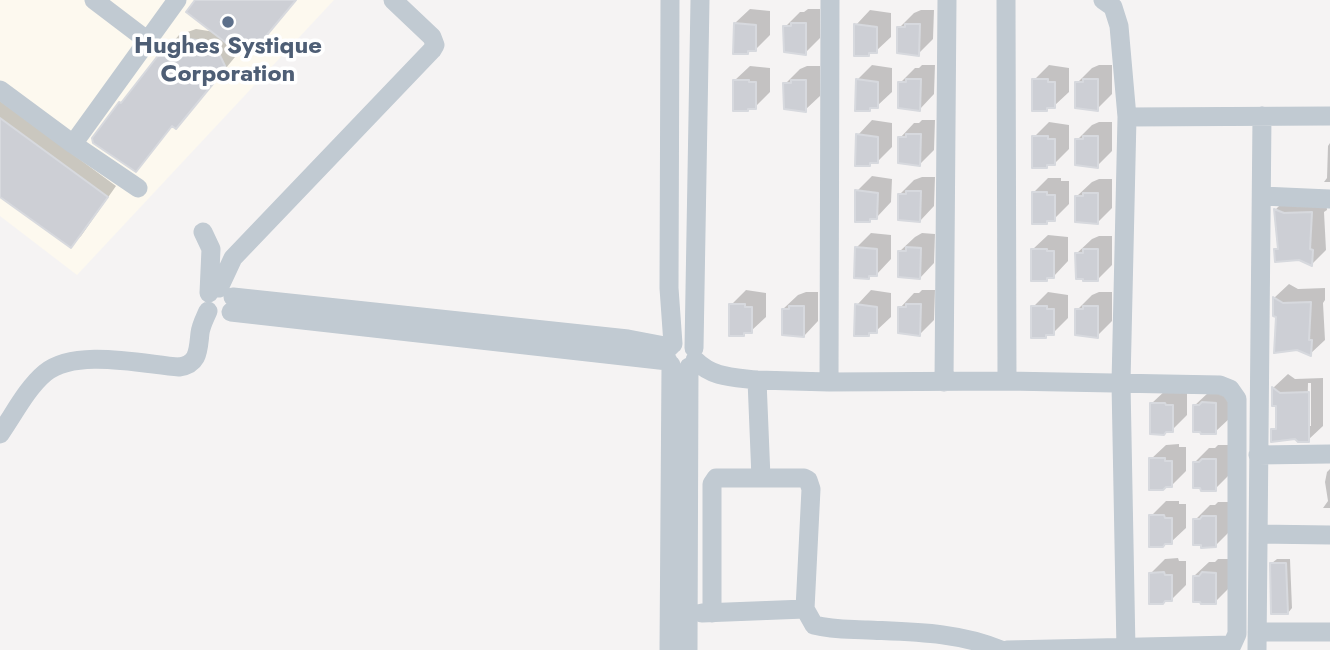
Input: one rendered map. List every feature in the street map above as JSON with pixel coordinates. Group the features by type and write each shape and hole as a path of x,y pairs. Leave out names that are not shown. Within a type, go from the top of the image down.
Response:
{"street":[{"path":"94,0 148,41"},
{"path":"73,144 177,0"},
{"path":"0,434 39,379 56,366 93,359 178,367 187,366 196,357 202,323 220,300 233,258 432,50 435,44 432,37 393,0"},
{"path":"670,0 669,288 680,356"},
{"path":"688,650 679,613 680,356 700,0"},
{"path":"829,382 830,0"},
{"path":"944,382 947,0"},
{"path":"1006,0 1007,381"},
{"path":"1103,0 1113,8 1119,26 1127,117 1121,383 1126,648"},
{"path":"0,90 138,188"},
{"path":"1262,116 1257,641 1330,632"},
{"path":"1127,117 1330,116"},
{"path":"1262,196 1330,199"},
{"path":"203,232 211,248 220,300"},
{"path":"220,300 628,339 680,356 714,374 757,380 1121,383 1220,385 1230,389 1237,399 1237,634 1232,645 1007,650"},
{"path":"757,380 761,478"},
{"path":"1258,455 1330,454"},
{"path":"712,613 712,484 716,478 795,477 808,480 811,489 805,609 814,625 833,630 864,629 953,635 980,641 1000,650"},
{"path":"1258,534 1330,535"},
{"path":"679,613 805,609"},
{"path":"669,650 679,613"}],"shaded area":[{"path":"0,0 334,0 77,275 0,216"}],"building":[{"name":"Hughes Systique Corporation","path":"195,0 296,0 247,59 186,12"},
{"path":"734,23 756,25 756,51 733,54"},
{"path":"791,23 806,23 806,55 784,52 783,26 791,26"},
{"path":"854,24 877,27 877,53 854,56"},
{"path":"905,24 920,24 919,56 897,53 897,27 905,27"},
{"path":"184,38 214,43 226,68 176,129 172,126 136,172 93,143 92,138 167,44"},
{"path":"856,79 878,82 878,108 855,111"},
{"path":"906,79 921,79 920,111 898,108 898,82 906,82"},
{"path":"1032,79 1055,82 1055,108 1032,111"},
{"path":"1083,79 1098,79 1098,111 1075,108 1075,82 1083,82"},
{"path":"733,80 756,82 756,109 733,111"},
{"path":"791,80 806,80 806,112 784,109 783,83 791,83"},
{"path":"0,118 108,197 71,248 0,197"},
{"path":"856,134 878,137 878,163 855,166"},
{"path":"906,134 921,134 920,166 898,163 898,137 906,137"},
{"path":"1032,136 1055,139 1055,165 1032,168"},
{"path":"1083,136 1098,136 1098,168 1075,165 1075,139 1083,139"},
{"path":"855,190 878,193 877,219 855,222"},
{"path":"906,191 921,191 920,222 898,220 898,194 906,194"},
{"path":"1032,192 1055,195 1055,221 1032,224"},
{"path":"1083,193 1098,193 1098,224 1075,222 1075,196 1083,196"},
{"path":"1274,209 1284,213 1312,212 1312,266 1299,260 1275,262 1274,249 1278,249"},
{"path":"855,247 877,249 877,276 869,276 869,279 854,278"},
{"path":"906,247 921,248 920,279 898,277 898,251 906,251"},
{"path":"1031,249 1054,251 1054,278 1031,281"},
{"path":"1083,249 1098,249 1098,281 1076,279 1075,253 1083,253"},
{"path":"1273,297 1283,303 1311,302 1311,356 1297,350 1274,353 1276,317 1273,316"},
{"path":"729,304 752,307 752,333 729,336"},
{"path":"855,304 877,307 877,333 854,336"},
{"path":"906,304 921,304 920,336 898,333 898,307 906,307"},
{"path":"789,306 804,306 804,337 782,335 782,309 789,309"},
{"path":"1031,306 1054,309 1054,335 1031,338"},
{"path":"1083,306 1098,306 1098,338 1075,335 1075,309 1083,309"},
{"path":"1272,387 1280,393 1309,392 1309,442 1298,442 1295,439 1271,442 1271,429 1276,429 1276,406 1272,406"},
{"path":"1202,402 1216,403 1216,434 1193,432 1193,405"},
{"path":"1150,403 1173,405 1173,432 1166,432 1164,435 1150,434"},
{"path":"1149,458 1172,461 1172,487 1149,490"},
{"path":"1216,459 1216,491 1193,488 1193,462"},
{"path":"1149,515 1172,518 1172,544 1149,547"},
{"path":"1202,516 1216,516 1216,547 1201,548 1201,545 1193,545 1193,519 1200,519"},
{"path":"1270,563 1286,563 1288,614 1271,614"},
{"path":"1164,572 1165,575 1172,575 1172,601 1149,604 1149,573"},
{"path":"1202,572 1216,573 1216,604 1193,602 1193,576 1199,576"}],"place":[{"name":"Hughes Systique Corporation","path":"228,22"}]}
